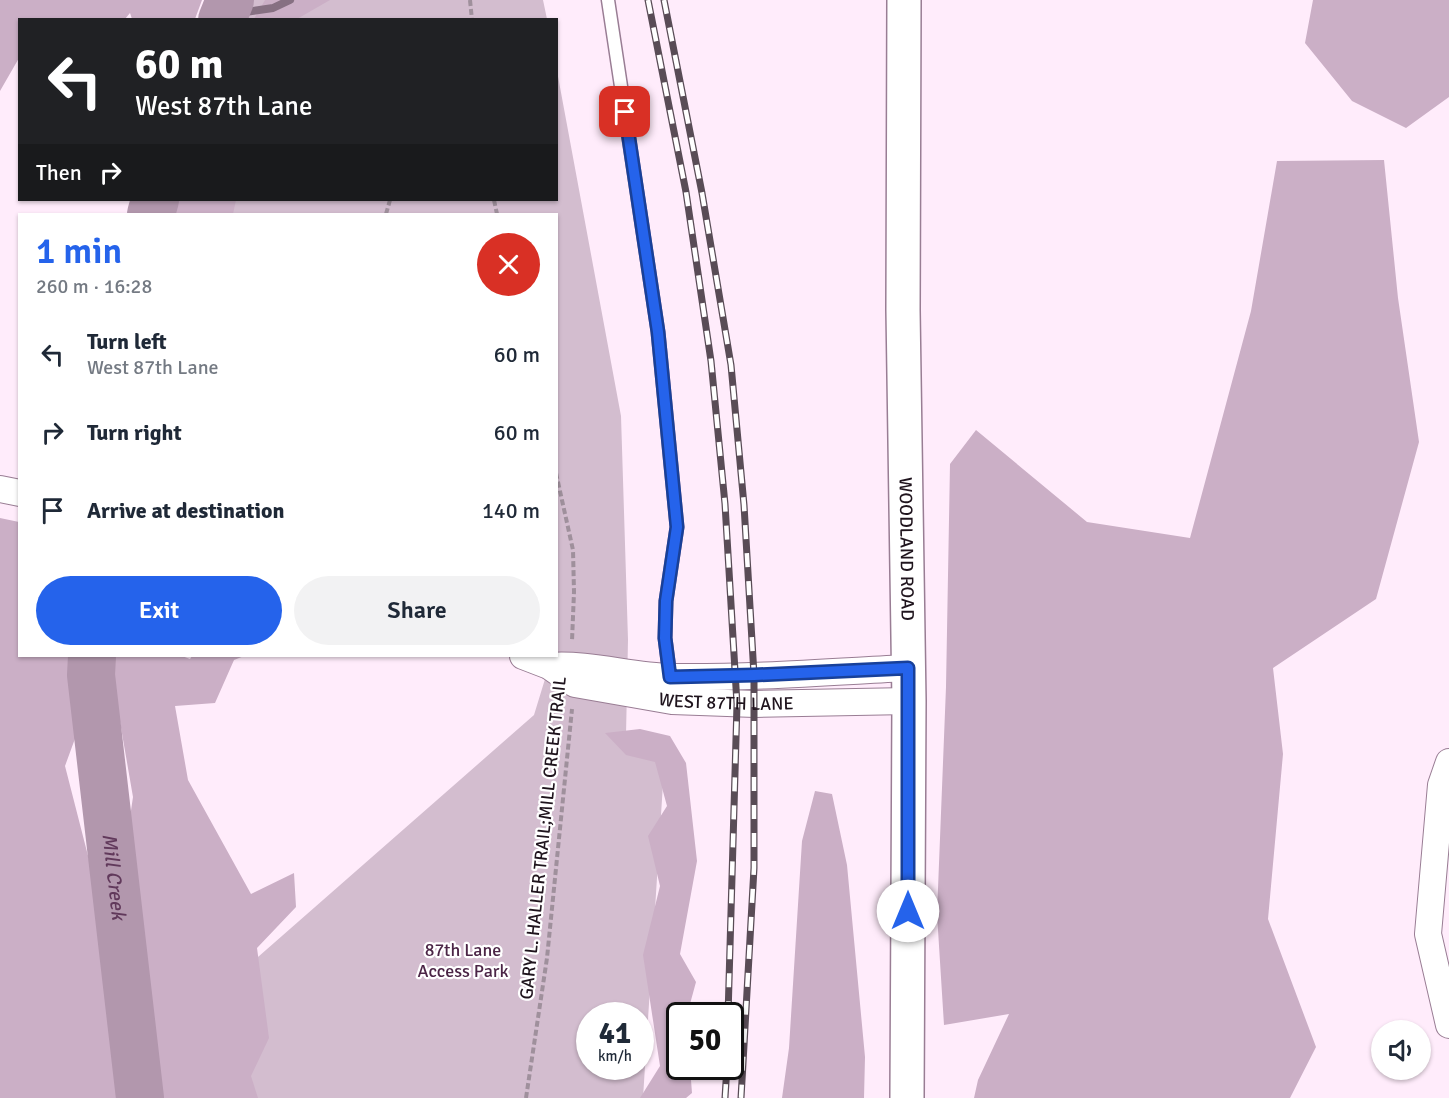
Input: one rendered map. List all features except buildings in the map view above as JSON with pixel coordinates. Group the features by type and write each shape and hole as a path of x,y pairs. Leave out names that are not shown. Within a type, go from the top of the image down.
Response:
{"main road":[{"name":"WOODLAND ROAD","path":"904,0 903,310 909,701 907,1098"}],"street":[{"name":"WEST 87TH LANE","path":"526,657 566,672 672,701 755,704 909,701"},
{"name":"WEST 87TH LANE","path":"566,672 627,673 670,677 908,668"},
{"path":"1449,762 1441,785 1428,934 1449,1025"}],"lane":[{"path":"608,0 658,332 677,527 666,610 665,638 670,677"}],"path":[{"path":"470,0 472,18"},
{"name":"GARY L. HALLER TRAIL;MILL CREEK TRAIL","path":"526,1098 547,958 566,672 571,647 574,592 573,550 558,482"}],"green space":[{"path":"233,0 543,0 547,18 229,18"},
{"name":"87th Lane Access Park","path":"558,76 621,416 628,640 626,735 665,752 649,1002 576,1002 576,1080 644,1080 643,1098 32,1098 136,1064 534,715 549,666 555,657 558,657 558,213 198,213 199,201 558,201"}],"shaded area":[{"path":"0,0 202,0 195,18 132,18 130,13 126,18 18,18 18,60 0,91"},
{"path":"265,0 330,0 299,18 255,18"},
{"path":"1313,0 1449,0 1449,97 1406,128 1352,101 1305,43"},
{"path":"1384,160 1398,298 1419,442 1376,599 1273,668 1283,754 1268,919 1316,1047 1290,1098 974,1098 978,1080 1009,1014 944,1025 937,914 946,687 950,464 976,430 1087,522 1190,538 1251,311 1277,161"},
{"path":"172,201 236,201 233,213 168,213"},
{"path":"0,518 18,522 18,657 75,657 84,714 65,766 117,969 131,1098 0,1098"},
{"path":"112,657 185,657 190,659 191,657 242,657 234,660 215,703 175,706 188,780 251,894 294,873 296,907 257,948 269,1038 251,1076 258,1098 156,1098 155,1026 125,851 133,797 111,670"},
{"path":"640,729 670,736 686,763 697,861 680,954 696,982 691,1002 666,1002 666,1080 691,1080 692,1093 686,1098 640,1098 651,1080 654,1080 660,1066 654,1027 654,1002 650,1002 643,955 660,886 648,836 667,806 655,762 626,755 605,733"},
{"path":"815,791 832,794 847,865 865,1057 864,1098 782,1098 789,1048 802,841"}],"waterway":[{"name":"Mill Creek","path":"223,18 230,0"},
{"path":"224,15 273,8 290,0"},
{"name":"Mill Creek","path":"151,213 155,201"},
{"name":"Mill Creek","path":"92,657 91,675 140,1098"}],"railway":[{"path":"648,0 686,192 711,361 725,504 737,704 728,1002"},
{"path":"664,0 702,193 731,365 744,505 754,675 754,868 741,1098"},
{"path":"725,1098 726,1080"}],"route":[{"path":"625,112 658,332 677,527 666,601 665,638 670,677 908,668 908,911"}]}
